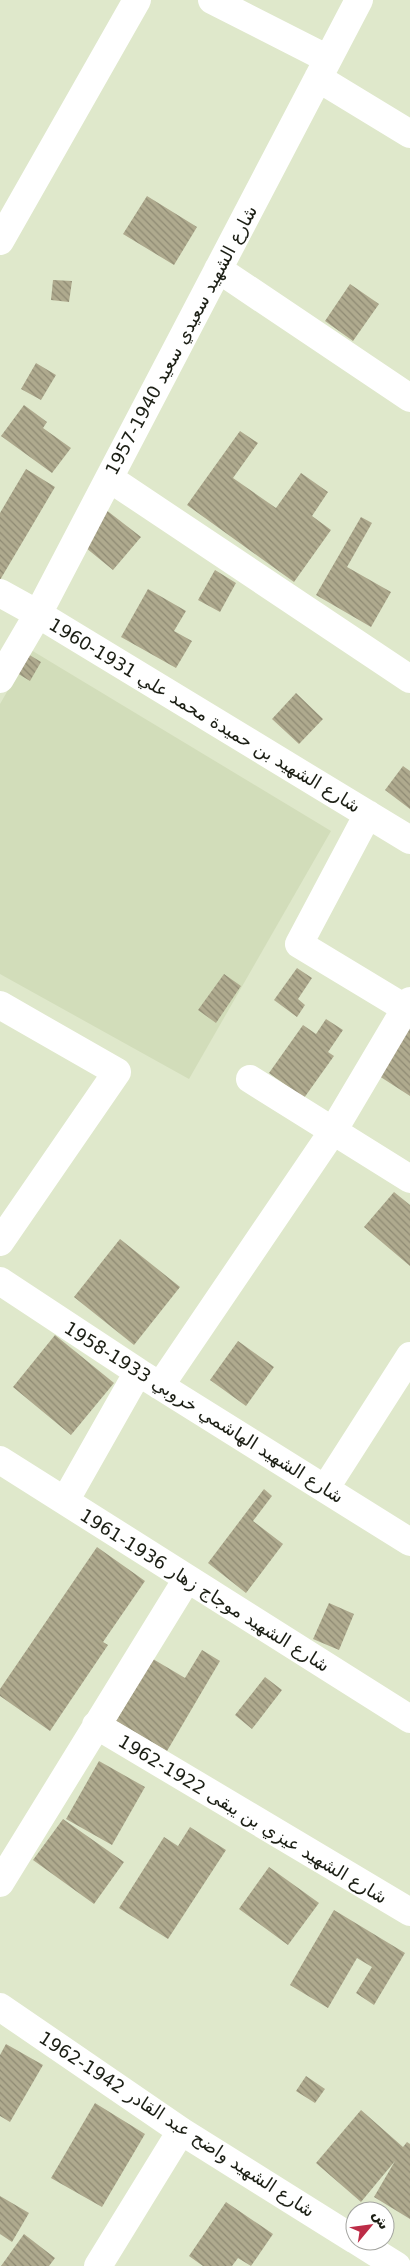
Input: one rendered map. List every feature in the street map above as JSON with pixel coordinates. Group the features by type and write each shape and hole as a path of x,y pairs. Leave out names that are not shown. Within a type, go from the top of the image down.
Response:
{"street":[{"path":"0,241 137,0"},
{"path":"212,0 323,69 410,134"},
{"name":"شارع الشهيد سعيدي سعيد 1940-1957","path":"0,679 38,614 110,478 359,0"},
{"path":"218,269 410,398"},
{"path":"110,478 410,679"},
{"name":"شارع الشهيد بن حميدة محمد علي 1931-1960","path":"0,592 410,840"},
{"path":"65,1501 149,1379 333,1131 408,1007 299,944 368,814"},
{"path":"0,1005 117,1072 0,1242"},
{"path":"250,1079 410,1179"},
{"name":"شارع الشهيد الهاشمي خروبي 1933-1958","path":"0,1281 149,1379 410,1542"},
{"path":"325,1489 410,1356"},
{"name":"شارع الشهيد موجاج زهار 1936-1961","path":"3,1470 65,1501 410,1720"},
{"path":"0,1883 187,1579"},
{"name":"شارع الشهيد عيزي بن يبقى 1922-1962","path":"96,1725 410,1912"},
{"name":"شارع الشهيد واضح عبد القادر 1942-1962","path":"0,2007 181,2131 345,2233"},
{"path":"98,2266 181,2131"},
{"name":"شارع الشهيد واضح عبد القادر 1942-1962","path":"373,2251 397,2266"}],"shaded area":[{"path":"31,650 331,831 189,1079 0,974 0,704"}],"building":[{"path":"147,196 197,227 174,265 123,234"},
{"path":"53,280 72,281 69,302 51,300"},
{"path":"350,284 379,304 353,341 325,321"},
{"path":"36,363 56,375 41,400 21,389"},
{"path":"24,405 47,422 43,428 71,448 52,473 1,436"},
{"path":"240,431 258,443 233,478 276,508 301,473 328,492 312,516 331,530 294,582 187,505"},
{"path":"26,469 55,487 0,580 0,513"},
{"path":"101,506 141,537 113,570 75,539"},
{"path":"361,517 372,523 347,567 391,592 371,627 316,595"},
{"path":"215,570 236,583 220,612 198,600"},
{"path":"148,589 186,611 174,631 192,641 176,668 121,637"},
{"path":"23,651 41,662 30,681 12,670"},
{"path":"296,693 323,719 299,744 272,719"},
{"path":"403,766 410,771 410,809 385,790"},
{"path":"297,968 312,978 298,999 305,1005 297,1017 274,1000"},
{"path":"224,974 241,986 216,1023 198,1010"},
{"path":"326,1019 343,1030 328,1052 334,1056 304,1098 269,1073 303,1025 316,1034"},
{"path":"410,1026 410,1096 376,1074"},
{"path":"394,1192 410,1205 410,1266 364,1227"},
{"path":"120,1239 180,1287 134,1345 74,1297"},
{"path":"55,1335 114,1383 71,1435 13,1387"},
{"path":"238,1341 274,1367 246,1406 210,1380"},
{"path":"264,1489 272,1496 253,1521 283,1544 246,1593 208,1563"},
{"path":"97,1547 145,1581 103,1642 108,1645 50,1731 0,1696 0,1689"},
{"path":"329,1603 354,1614 339,1650 313,1639"},
{"path":"202,1650 220,1661 167,1751 116,1721 153,1659 185,1678"},
{"path":"265,1677 282,1690 252,1729 235,1715"},
{"path":"99,1761 145,1787 112,1845 66,1819"},
{"path":"63,1819 124,1862 94,1904 33,1860"},
{"path":"190,1827 226,1850 168,1939 119,1908 164,1837 178,1846"},
{"path":"269,1867 319,1903 288,1945 239,1909"},
{"path":"334,1910 405,1953 374,2005 356,1993 372,1967 357,1958 328,2008 290,1985"},
{"path":"6,2044 43,2065 10,2122 0,2116 0,2055"},
{"path":"306,2076 325,2089 315,2103 296,2091"},
{"path":"95,2103 145,2134 102,2207 51,2178"},
{"path":"361,2110 403,2147 407,2142 410,2144 410,2219 395,2210 395,2201 381,2201 374,2197 395,2161 362,2201 316,2163"},
{"path":"0,2196 29,2213 12,2242 0,2234"},
{"path":"226,2202 273,2234 251,2266 238,2258 232,2266 203,2266 189,2256"},
{"path":"24,2234 55,2258 49,2266 1,2266"}]}
